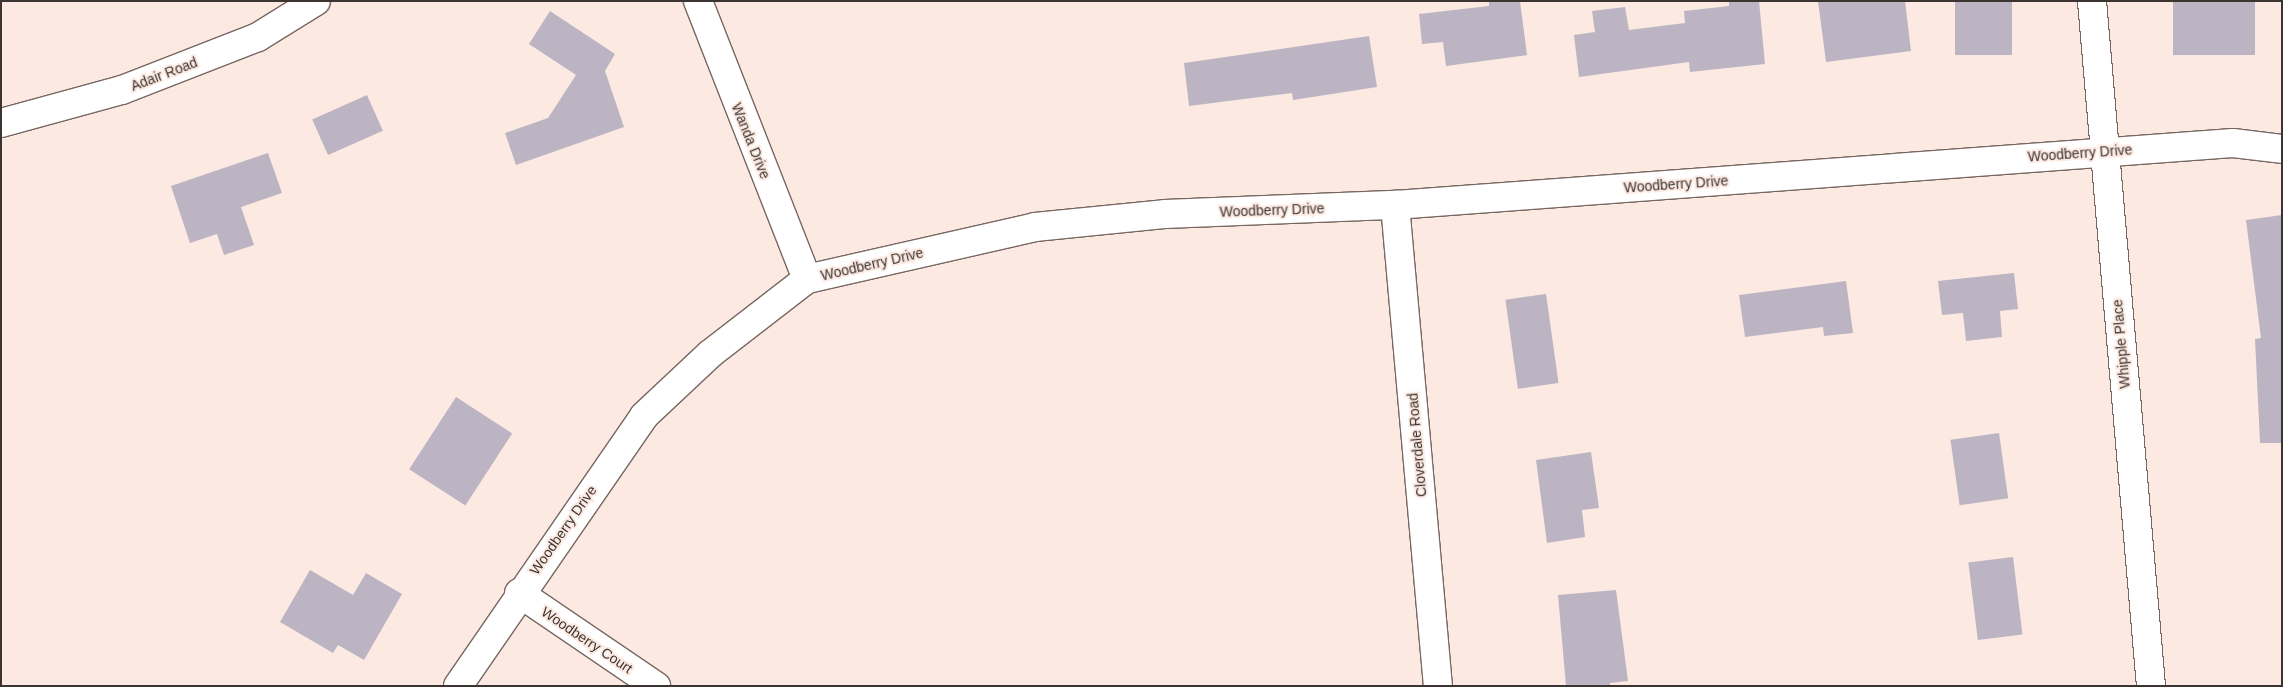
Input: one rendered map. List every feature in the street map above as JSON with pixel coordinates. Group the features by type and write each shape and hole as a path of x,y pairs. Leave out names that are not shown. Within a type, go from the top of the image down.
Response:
{"street":[{"name":"Adair Road","path":"1,123 122,90 258,37 316,1"},
{"name":"Wanda Drive","path":"698,1 807,279"},
{"name":"Whipple Place","path":"2092,1 2151,686"},
{"name":"Woodberry Drive","path":"458,686 519,593 644,416 710,354 807,279 1035,227 1166,214 1395,205 2104,151 2233,143 2282,149"},
{"name":"Cloverdale Road","path":"1395,205 1438,686"},
{"name":"Woodberry Court","path":"519,593 656,686"}],"building":[{"path":"1489,1 1520,1 1527,55 1446,66 1443,42 1422,44 1419,14 1489,6"},
{"path":"1729,1 1759,1 1765,64 1690,72 1689,62 1579,77 1574,35 1595,32 1592,11 1625,7 1629,30 1685,23 1684,11 1729,6"},
{"path":"1818,1 1905,1 1911,51 1826,62"},
{"path":"1955,1 2012,1 2012,55 1955,55"},
{"path":"2173,1 2255,1 2255,55 2173,55"},
{"path":"550,11 615,54 605,71 624,127 516,165 505,133 548,118 576,75 529,44"},
{"path":"1369,36 1377,87 1293,100 1292,93 1189,106 1184,63"},
{"path":"367,95 383,131 328,155 312,119"},
{"path":"268,153 282,193 241,207 254,245 224,255 217,234 190,243 171,186"},
{"path":"2282,215 2282,443 2260,443 2255,339 2261,338 2246,220"},
{"path":"2014,273 2018,309 2000,311 2002,337 1966,341 1963,313 1942,315 1938,281"},
{"path":"1846,281 1853,333 1824,336 1823,327 1745,337 1739,295"},
{"path":"1546,294 1559,383 1518,389 1505,300"},
{"path":"456,397 512,433 465,506 409,469"},
{"path":"1999,433 2008,498 1960,505 1950,440"},
{"path":"1591,452 1599,508 1582,510 1585,537 1547,543 1536,460"},
{"path":"2013,557 2023,634 1978,640 1968,562"},
{"path":"310,570 353,595 366,573 402,594 364,660 338,645 333,653 280,622"},
{"path":"1616,590 1628,681 1610,683 1610,686 1566,686 1558,595"}]}
